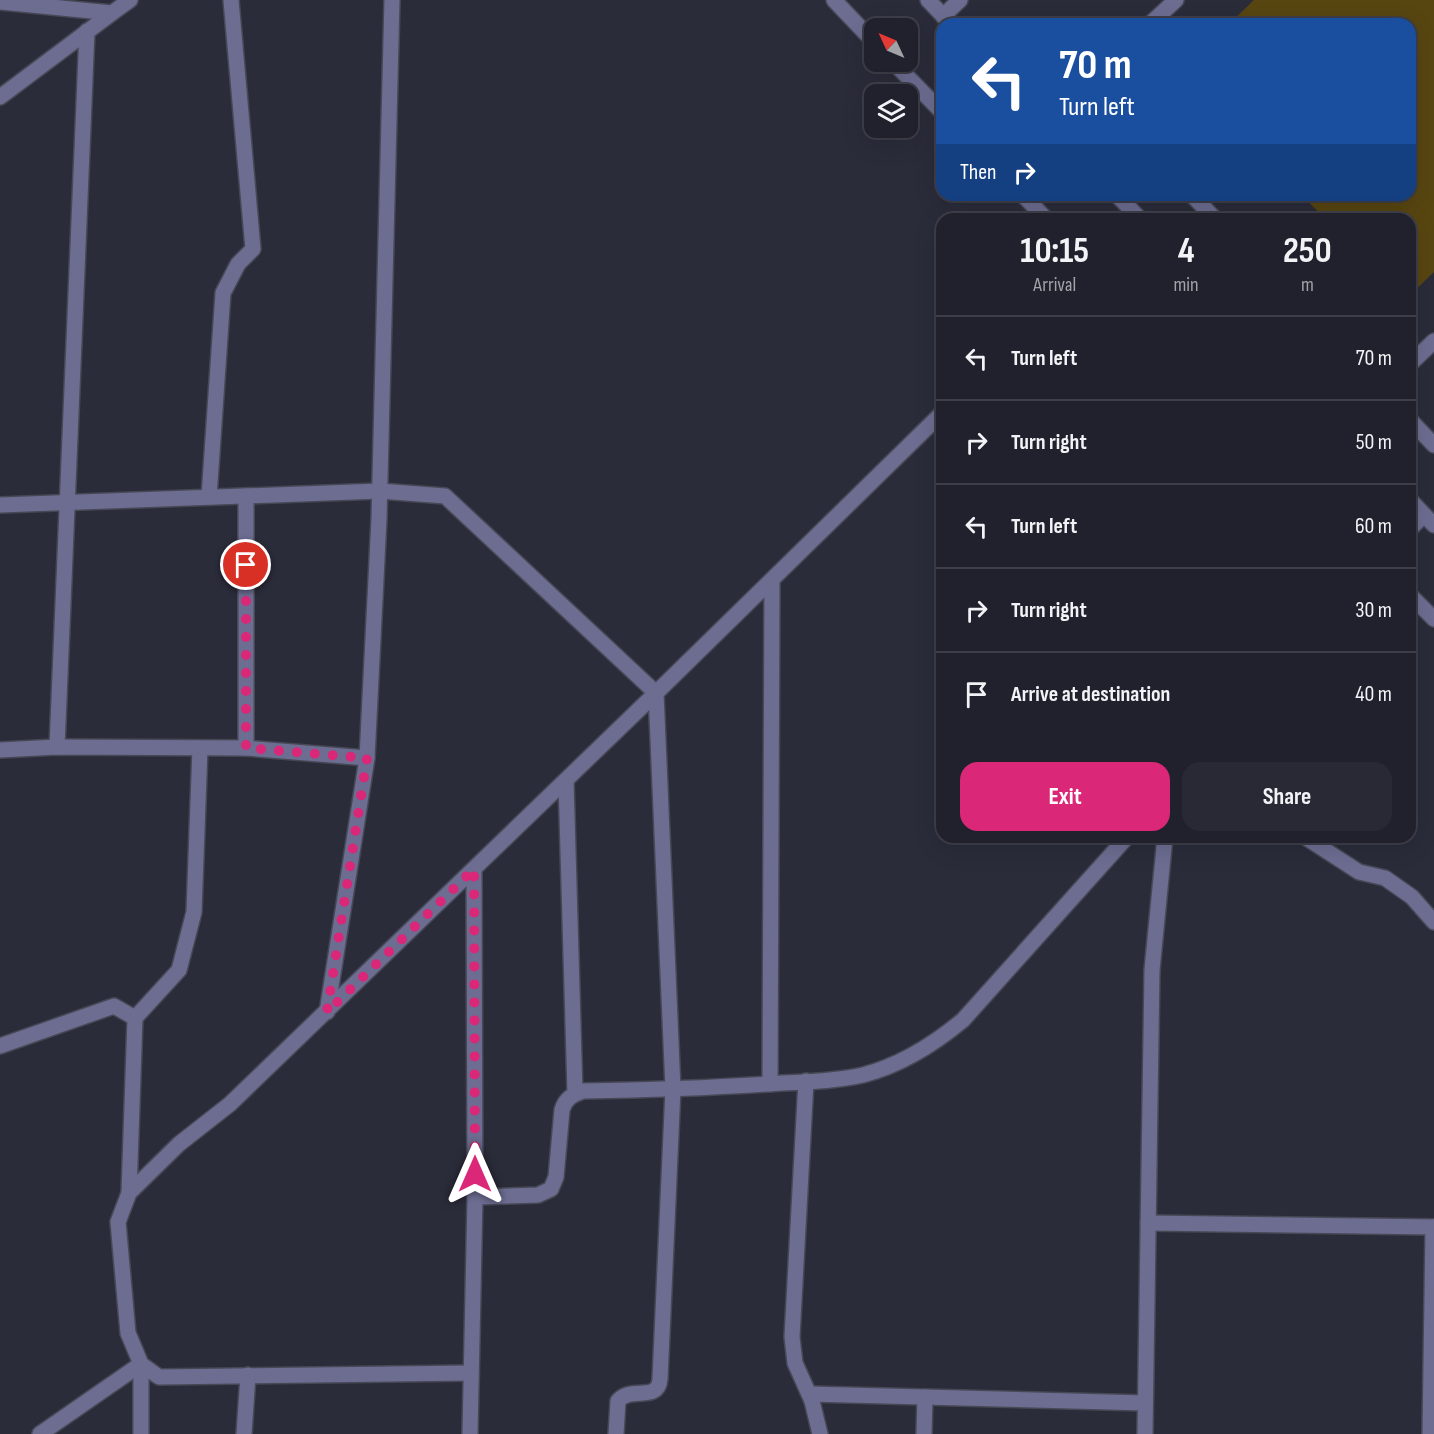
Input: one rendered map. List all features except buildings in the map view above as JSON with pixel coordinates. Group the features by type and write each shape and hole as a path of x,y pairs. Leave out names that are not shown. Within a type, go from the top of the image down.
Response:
{"street":[{"path":"0,97 130,0"},
{"path":"209,497 223,293 238,264 253,249 231,0"},
{"path":"327,1012 367,758 380,492 392,0"},
{"path":"834,0 864,32"},
{"path":"928,0 945,18"},
{"path":"948,18 960,0"},
{"path":"1156,18 1176,0"},
{"path":"0,2 19,2 112,13"},
{"path":"57,747 87,31"},
{"path":"903,72 936,106"},
{"path":"1029,201 1040,213"},
{"path":"1123,201 1134,213"},
{"path":"1198,201 1209,213"},
{"path":"1416,358 1434,341"},
{"path":"129,1192 179,1144 230,1104 327,1012 936,419"},
{"path":"1416,426 1434,445"},
{"path":"0,505 380,492 445,496 656,693 673,1089 660,1384 653,1392 628,1393 622,1396 616,1408 616,1434"},
{"path":"246,496 246,748"},
{"path":"1416,506 1429,520"},
{"path":"770,1084 772,580"},
{"path":"1416,601 1434,620"},
{"path":"0,750 57,747 246,748 367,758"},
{"path":"141,1434 141,1364 128,1333 118,1222 129,1192 135,1018 179,970 194,912 200,748"},
{"path":"566,781 575,1093"},
{"path":"475,1197 538,1195 550,1189 556,1178 561,1110 564,1103 575,1093 834,1080 863,1075 907,1058 940,1039 963,1020 1122,843"},
{"path":"1145,1434 1152,970 1164,843"},
{"path":"1314,843 1359,872 1385,878 1412,897 1434,922"},
{"path":"470,1434 475,1197 474,869"},
{"path":"0,1046 114,1006 135,1018"},
{"path":"806,1082 792,1338 795,1363 810,1394 820,1434"},
{"path":"1148,1223 1433,1227 1431,1434"},
{"path":"141,1364 159,1377 470,1373"},
{"path":"40,1434 141,1364"},
{"path":"244,1434 248,1375"},
{"path":"810,1394 1146,1403"},
{"path":"924,1434 925,1397"}],"shaded area":[{"path":"1254,0 1434,0 1434,272 1416,289 1416,213 1319,213 1308,201 1416,201 1416,18 1235,18"}],"route":[{"path":"246,565 246,748 367,758 327,1012 474,869 475,1174"}]}
